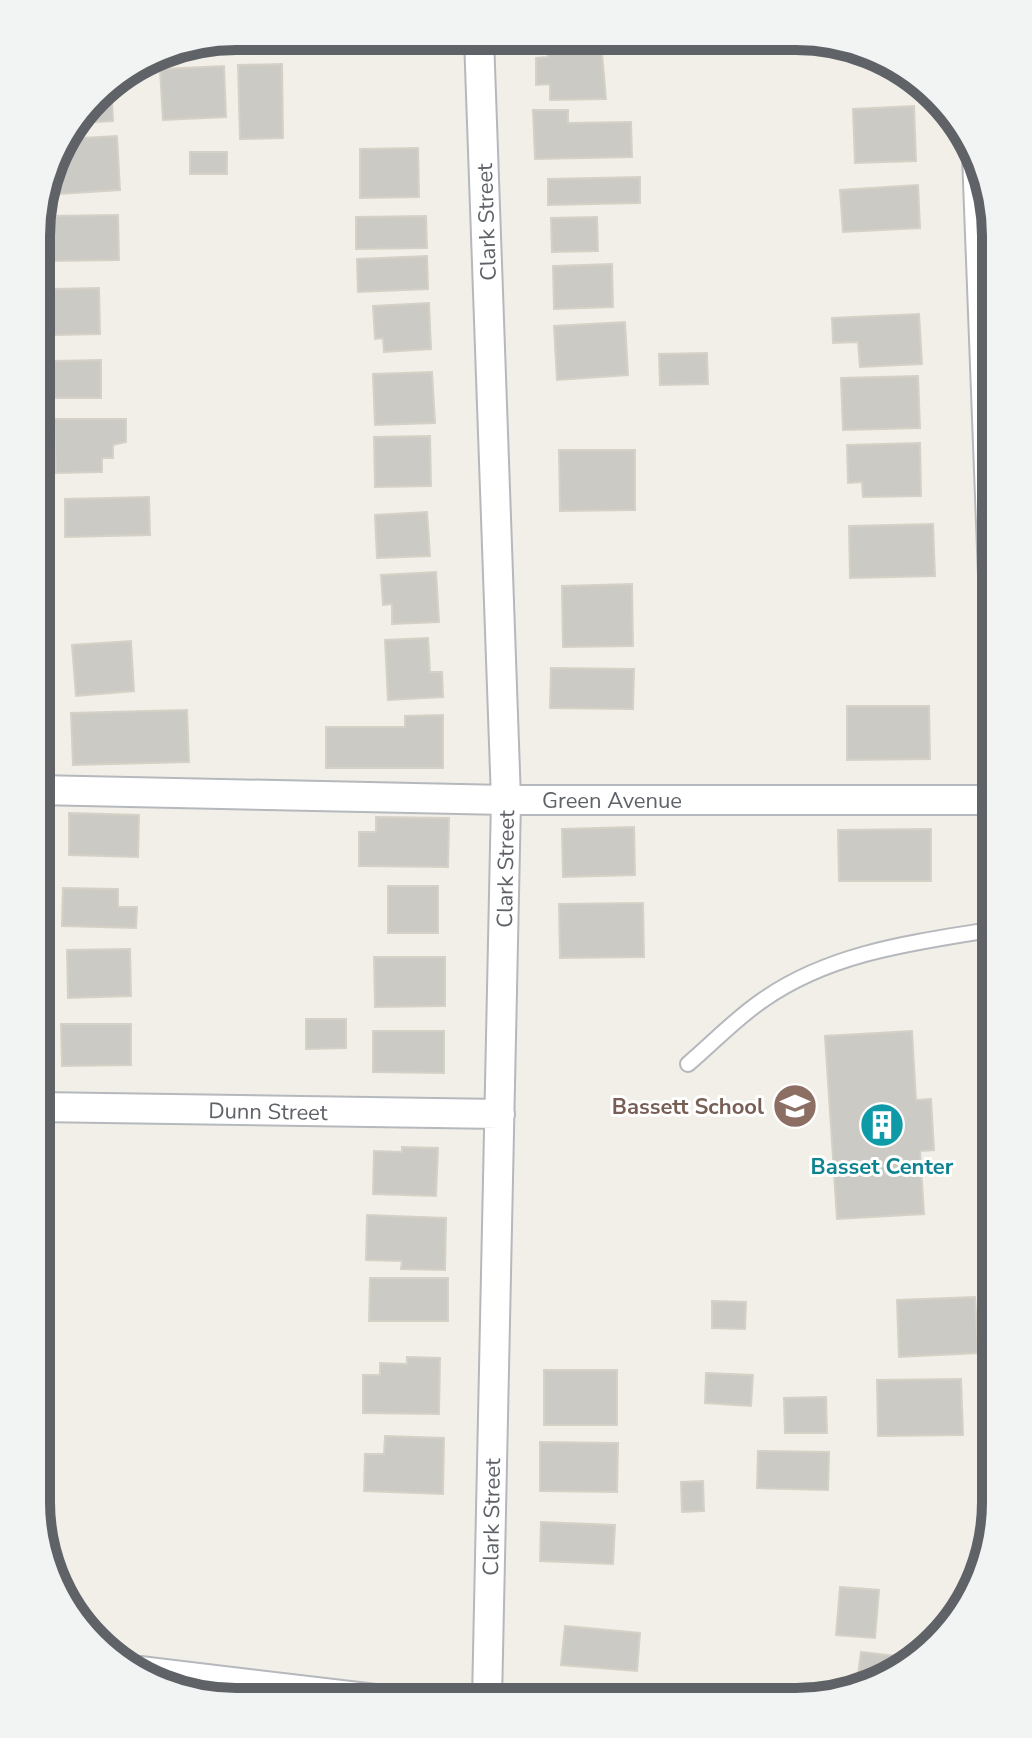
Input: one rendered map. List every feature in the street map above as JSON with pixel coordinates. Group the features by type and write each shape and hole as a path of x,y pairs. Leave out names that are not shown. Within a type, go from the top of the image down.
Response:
{"street":[{"name":"Clark Street","path":"479,50 506,800 487,1688"},
{"path":"979,206 982,286"},
{"name":"Green Avenue","path":"50,790 506,800 982,800"},
{"name":"Dunn Street","path":"50,1107 500,1114"},
{"path":"165,1674 283,1688"}],"lane":[{"path":"688,1064 762,1000 807,973 892,946 982,931"}],"building":[{"path":"548,50 602,50 606,99 550,100 550,84 536,85 536,58 548,57"},
{"path":"282,64 283,138 240,139 238,65"},
{"path":"224,66 226,117 163,120 160,69"},
{"path":"112,97 113,121 89,122"},
{"path":"914,106 916,161 855,163 853,109"},
{"path":"533,110 568,110 568,123 631,122 632,157 535,159"},
{"path":"117,136 120,190 55,194 64,165 78,138"},
{"path":"418,148 419,197 360,198 360,149"},
{"path":"190,152 227,152 227,174 190,174"},
{"path":"640,177 640,203 548,205 548,179"},
{"path":"918,185 920,228 843,232 840,190"},
{"path":"118,215 119,260 50,261 52,216"},
{"path":"426,216 427,248 356,249 356,217"},
{"path":"597,217 598,251 552,252 551,218"},
{"path":"427,256 428,289 358,292 357,259"},
{"path":"612,264 613,307 554,309 553,266"},
{"path":"99,288 100,334 54,335 53,289"},
{"path":"429,303 431,349 384,352 383,338 375,339 373,306"},
{"path":"919,314 922,364 860,367 858,342 833,343 832,318"},
{"path":"625,322 628,375 557,380 554,326"},
{"path":"707,353 708,384 660,385 659,354"},
{"path":"101,360 101,398 53,398 53,361"},
{"path":"432,372 435,423 375,425 373,374"},
{"path":"918,376 920,428 843,430 841,378"},
{"path":"54,419 126,419 126,442 113,445 113,458 102,458 102,472 56,473"},
{"path":"430,436 431,486 375,487 374,437"},
{"path":"920,443 921,496 863,497 862,482 848,483 847,445"},
{"path":"559,450 635,450 635,510 560,511"},
{"path":"149,497 150,535 65,537 65,499"},
{"path":"427,512 430,556 377,558 375,515"},
{"path":"933,524 935,576 850,578 849,526"},
{"path":"436,572 439,622 392,624 392,604 383,605 381,575"},
{"path":"632,584 633,646 563,647 562,586"},
{"path":"428,638 430,672 442,672 443,697 388,700 385,640"},
{"path":"131,641 134,691 76,696 72,645"},
{"path":"551,668 634,669 633,709 550,708"},
{"path":"847,706 929,706 930,759 847,760"},
{"path":"187,710 189,762 73,765 71,713"},
{"path":"443,715 443,768 326,768 326,727 405,727 405,716"},
{"path":"69,813 139,815 138,857 69,855"},
{"path":"376,817 449,818 448,867 359,866 359,832 376,832"},
{"path":"634,827 635,875 563,877 562,829"},
{"path":"931,829 931,881 839,881 838,830"},
{"path":"388,886 438,886 438,933 388,933"},
{"path":"63,888 118,889 118,907 137,907 136,928 62,926"},
{"path":"643,903 644,957 560,958 559,904"},
{"path":"130,949 131,996 68,998 67,950"},
{"path":"374,957 445,957 445,1006 375,1007"},
{"path":"306,1019 346,1019 346,1048 306,1049"},
{"path":"61,1024 131,1024 131,1065 62,1066"},
{"path":"373,1031 444,1031 444,1073 373,1072"},
{"name":"Basset Center","path":"912,1031 916,1100 931,1099 934,1150 920,1151 924,1214 837,1219 825,1036"},
{"path":"402,1147 438,1148 436,1196 373,1194 374,1151 402,1152"},
{"path":"367,1215 446,1218 445,1270 401,1269 402,1261 366,1260"},
{"path":"370,1278 448,1278 448,1321 369,1321"},
{"path":"975,1297 978,1353 899,1357 897,1300"},
{"path":"712,1301 746,1302 745,1329 712,1328"},
{"path":"407,1357 440,1358 439,1414 363,1413 363,1375 380,1375 380,1363 407,1364"},
{"path":"544,1370 617,1370 617,1425 544,1425"},
{"path":"706,1373 753,1375 751,1406 705,1403"},
{"path":"961,1379 963,1435 878,1436 877,1380"},
{"path":"826,1397 827,1433 785,1433 784,1398"},
{"path":"385,1436 444,1438 443,1494 364,1491 365,1454 384,1454"},
{"path":"540,1442 618,1443 617,1492 540,1491"},
{"path":"758,1451 829,1452 828,1490 757,1488"},
{"path":"703,1481 704,1511 682,1512 681,1482"},
{"path":"541,1522 615,1525 613,1564 540,1561"},
{"path":"840,1587 879,1590 875,1638 836,1635"},
{"path":"565,1626 640,1633 637,1671 561,1665"},
{"path":"861,1652 899,1656 889,1663 858,1677"}],"place":[{"name":"Bassett School","path":"795,1106"},
{"name":"Basset Center","path":"882,1125"}]}
